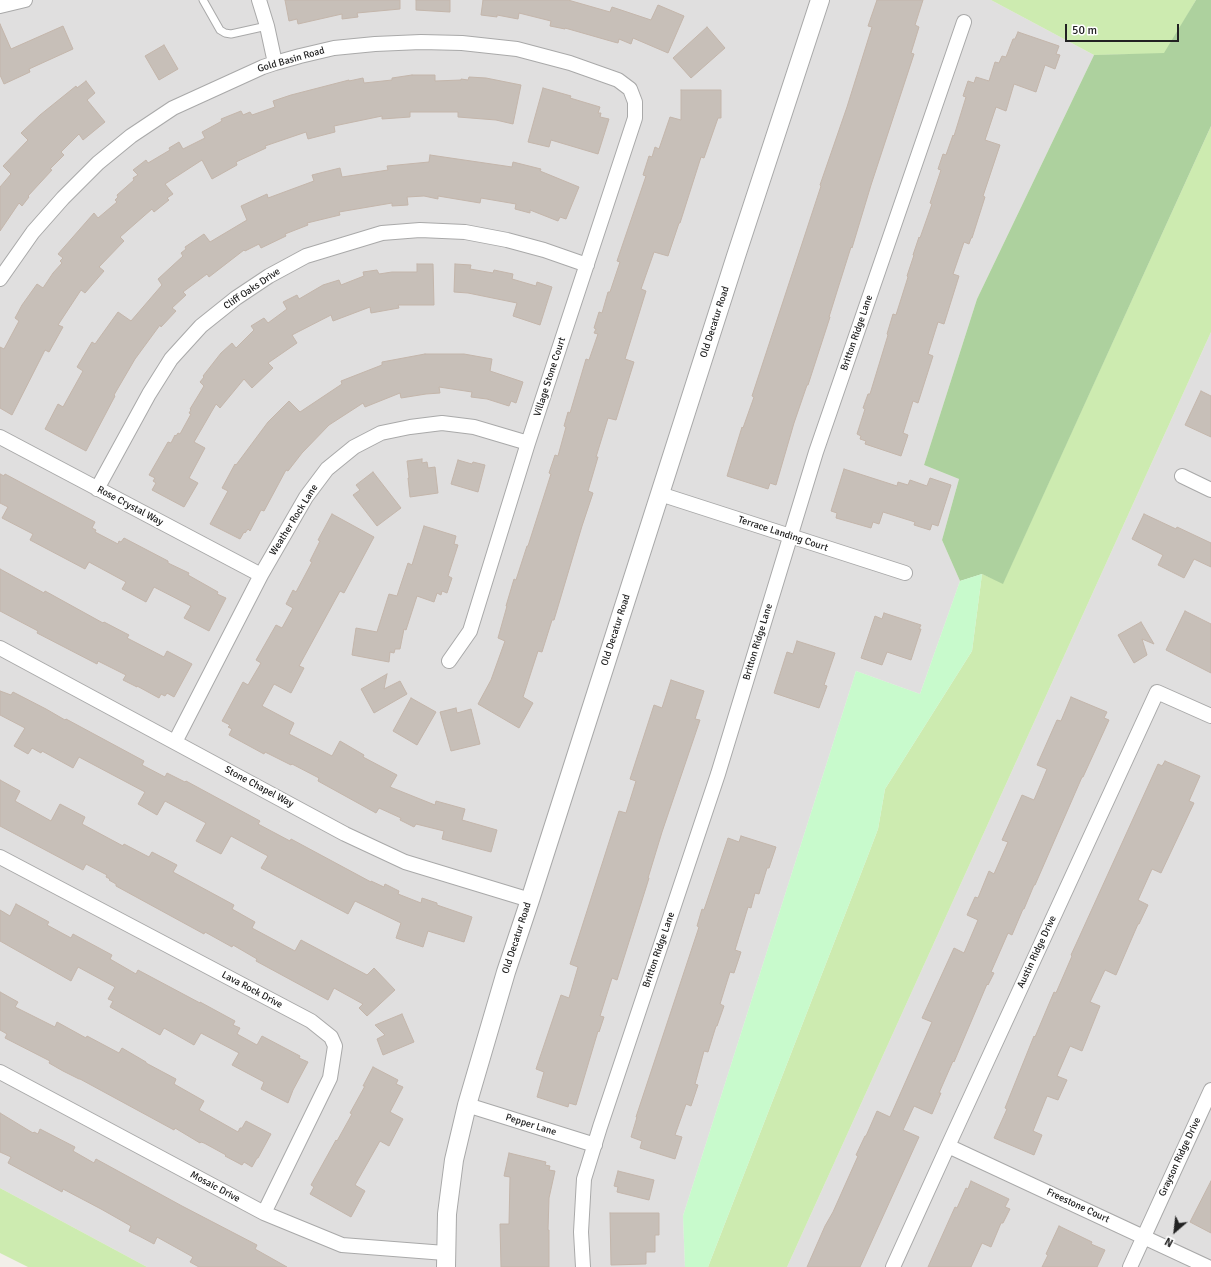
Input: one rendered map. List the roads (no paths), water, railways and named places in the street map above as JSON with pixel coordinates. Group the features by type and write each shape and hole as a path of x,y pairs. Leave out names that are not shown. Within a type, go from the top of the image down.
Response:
{"street":[{"path":"0,6 25,0"},
{"path":"259,0 267,26 275,64"},
{"name":"Old Decatur Road","path":"446,1260 447,1214 454,1160 467,1105 506,972 820,0"},
{"name":"Britton Ridge Lane","path":"583,1267 581,1232 584,1179 718,774 816,452 964,22"},
{"name":"Gold Basin Road","path":"0,279 33,232 63,198 98,163 131,136 173,108 263,67 334,48 421,42 462,43 517,49 570,63 618,80 630,89"},
{"name":"Village Stone Court","path":"449,661 470,631 528,444 635,118 635,102 630,89"},
{"name":"Cliff Oaks Drive","path":"97,488 148,394 171,359 200,326 236,298 268,276 306,256 382,233 420,230 465,232 507,240 544,250 587,265"},
{"name":"Weather Rock Lane","path":"175,742 261,575 306,498 327,469 354,447 381,433 410,427 442,423 474,427 528,444"},
{"name":"Rose Crystal Way","path":"0,437 261,575"},
{"path":"1182,476 1211,490"},
{"name":"Terrace Landing Court","path":"660,494 905,573"},
{"name":"Stone Chapel Way","path":"0,648 345,834 405,862 530,900"},
{"name":"Austin Ridge Drive","path":"893,1267 1158,692 1211,716"},
{"name":"Lava Rock Drive","path":"0,857 312,1021 331,1037 335,1046 335,1056 330,1078 264,1213"},
{"name":"Mosaic Drive","path":"0,1072 264,1213 342,1245 446,1260"},
{"name":"Grayson Ridge Drive","path":"1130,1267 1211,1090"},
{"name":"Pepper Lane","path":"467,1105 595,1144"},
{"name":"Freestone Court","path":"948,1146 1208,1267"}],"lane":[{"path":"203,0 220,30 225,33 231,34 267,26"}]}
